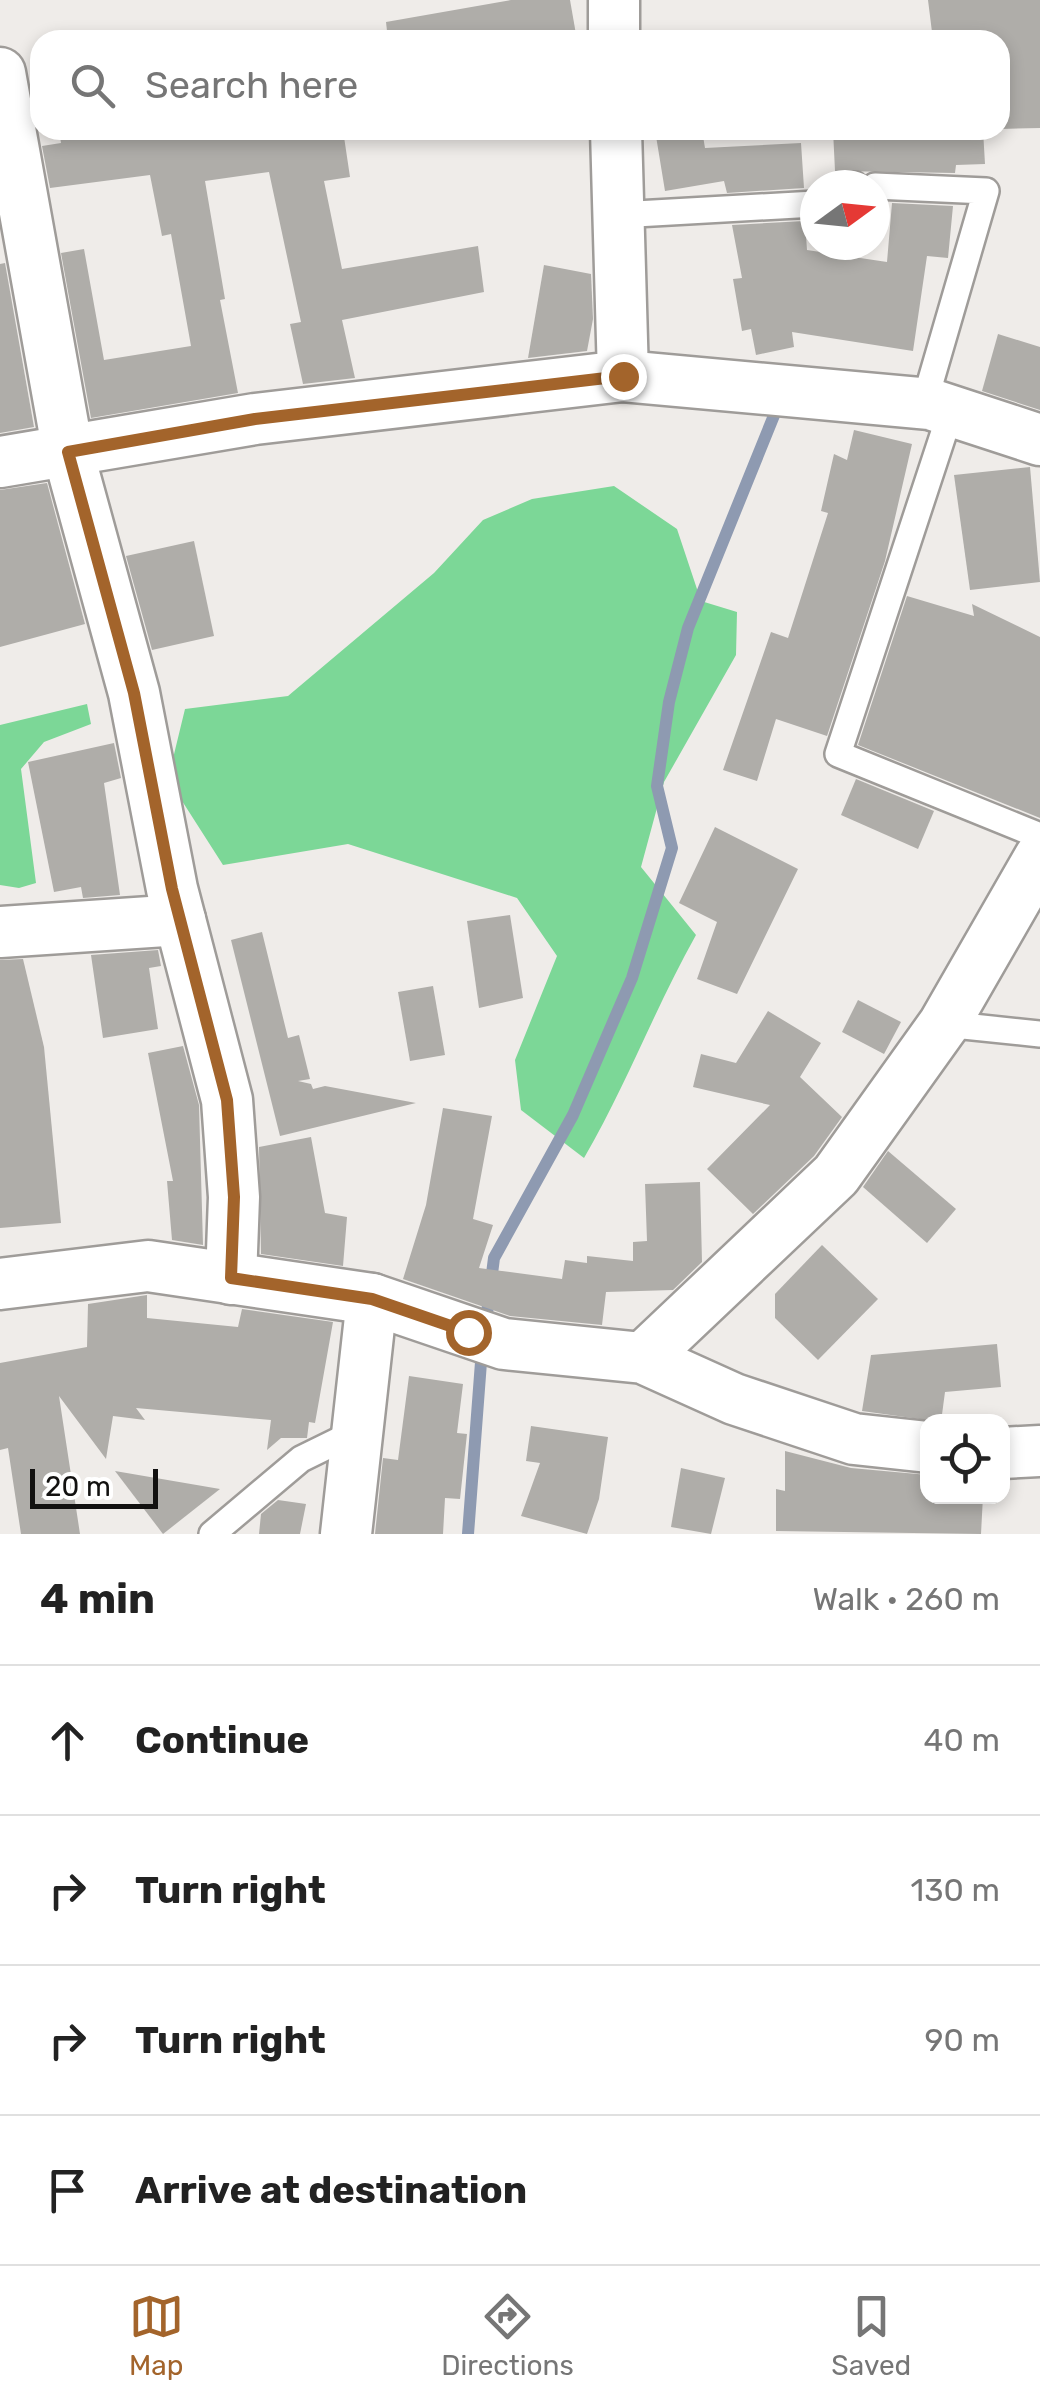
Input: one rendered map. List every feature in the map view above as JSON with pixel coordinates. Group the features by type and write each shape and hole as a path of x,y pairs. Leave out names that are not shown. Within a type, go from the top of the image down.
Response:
{"street":[{"path":"614,0 614,30"},
{"path":"0,73 68,452 134,693 180,920 227,1100 234,1197 231,1278"},
{"path":"616,140 623,376"},
{"path":"0,462 255,419 623,376 938,408 1040,440"},
{"path":"644,1358 836,1175 944,1024 1040,856"},
{"path":"0,932 180,920"},
{"path":"0,1284 148,1266 372,1299 484,1338 644,1358 734,1399 854,1439 920,1446"},
{"path":"346,1534 372,1299"},
{"path":"1010,1452 1040,1450"}],"lane":[{"path":"890,187 986,191 938,408 838,754 1040,836"},
{"path":"618,215 800,205"},
{"path":"944,1024 1040,1034"},
{"path":"212,1534 301,1459 356,1432"}],"green space":[{"path":"614,486 677,529 701,601 737,612 736,655 664,782 641,867 696,935 584,1158 521,1110 515,1060 557,956 517,898 348,844 223,865 168,779 185,709 288,696 434,573 483,520 532,499"},
{"path":"87,704 91,724 44,742 21,769 36,883 19,888 0,885 0,725"}],"building":[{"path":"511,0 570,0 575,30 387,30 386,22"},
{"path":"928,0 1040,0 1040,128 1010,129 1010,30 932,30"},
{"path":"61,140 344,140 350,177 324,181 342,269 478,246 484,292 342,320 355,378 303,384 290,324 301,322 269,172 205,181 225,299 220,300 238,393 91,418 61,253 84,249 104,360 191,346 171,234 162,236 150,175 50,188 42,146"},
{"path":"657,140 704,140 705,148 801,143 800,188 727,193 724,181 665,191"},
{"path":"833,140 984,140 985,164 956,165 955,173 835,170"},
{"path":"892,203 953,206 948,258 927,256 913,351 792,332 794,347 756,355 751,329 742,331 733,279 742,278 732,225 800,221 800,260 887,262"},
{"path":"5,263 34,427 0,433 0,264"},
{"path":"544,265 591,274 593,319 587,351 528,358"},
{"path":"998,334 1040,347 1040,410 982,391"},
{"path":"854,430 912,444 885,561 827,736 776,719 757,781 723,770 771,632 788,638 828,513 821,511 834,454 847,460"},
{"path":"1030,467 1040,582 970,590 954,475"},
{"path":"47,483 85,624 0,647 0,490"},
{"path":"194,541 214,636 152,650 126,556"},
{"path":"907,596 974,616 972,604 1040,637 1040,818 858,745"},
{"path":"114,743 121,778 104,783 120,895 83,898 81,887 54,892 28,762"},
{"path":"856,779 934,811 918,849 841,815"},
{"path":"715,827 798,869 737,994 697,979 717,922 679,903"},
{"path":"510,915 523,998 479,1008 467,921"},
{"path":"262,932 288,1038 299,1035 310,1079 298,1081 311,1084 313,1089 325,1086 416,1103 280,1136 231,940"},
{"path":"158,950 161,966 149,968 158,1029 103,1038 91,955"},
{"path":"23,959 44,1047 61,1223 0,1228 0,960"},
{"path":"433,986 445,1055 410,1061 398,992"},
{"path":"858,1000 901,1022 884,1054 842,1032"},
{"path":"768,1011 821,1043 800,1077 842,1117 814,1156 753,1214 707,1169 770,1105 693,1087 701,1054 736,1063"},
{"path":"183,1046 199,1105 203,1245 172,1240 167,1181 173,1181 148,1053"},
{"path":"443,1108 492,1116 473,1219 493,1225 479,1268 562,1279 565,1260 587,1263 587,1256 633,1261 633,1242 647,1241 645,1184 700,1182 702,1262 673,1290 606,1292 602,1325 510,1316 403,1279 426,1205"},
{"path":"311,1137 325,1213 347,1217 343,1266 261,1254 259,1147"},
{"path":"888,1151 956,1209 927,1243 863,1187"},
{"path":"822,1245 878,1299 818,1360 775,1318 775,1294"},
{"path":"147,1295 147,1318 238,1327 242,1309 333,1322 315,1423 309,1422 307,1438 281,1438 267,1450 271,1420 136,1408 145,1420 113,1416 106,1459 59,1396 80,1534 21,1534 8,1448 0,1450 0,1363 87,1347 88,1304"},
{"path":"997,1344 1001,1387 945,1392 942,1414 920,1414 920,1419 862,1411 871,1355"},
{"path":"409,1376 463,1384 457,1433 467,1434 460,1499 445,1498 443,1534 375,1534 383,1458 398,1460"},
{"path":"531,1426 608,1437 599,1499 587,1534 521,1516 540,1463 526,1461"},
{"path":"785,1451 851,1468 920,1474 920,1504 983,1504 981,1534 776,1531 776,1489 785,1491"},
{"path":"681,1468 725,1478 711,1534 671,1527"},
{"path":"115,1471 220,1489 163,1534"},
{"path":"278,1500 306,1504 300,1534 259,1534 261,1514"}],"waterway":[{"path":"485,1329 494,1258 573,1115 632,978 672,848 657,786 669,702 688,628 777,408"},
{"path":"468,1534 482,1349"}],"route":[{"path":"468,1332 372,1299 231,1278 234,1197 227,1100 172,889 134,693 68,452 255,419 623,376"}]}
